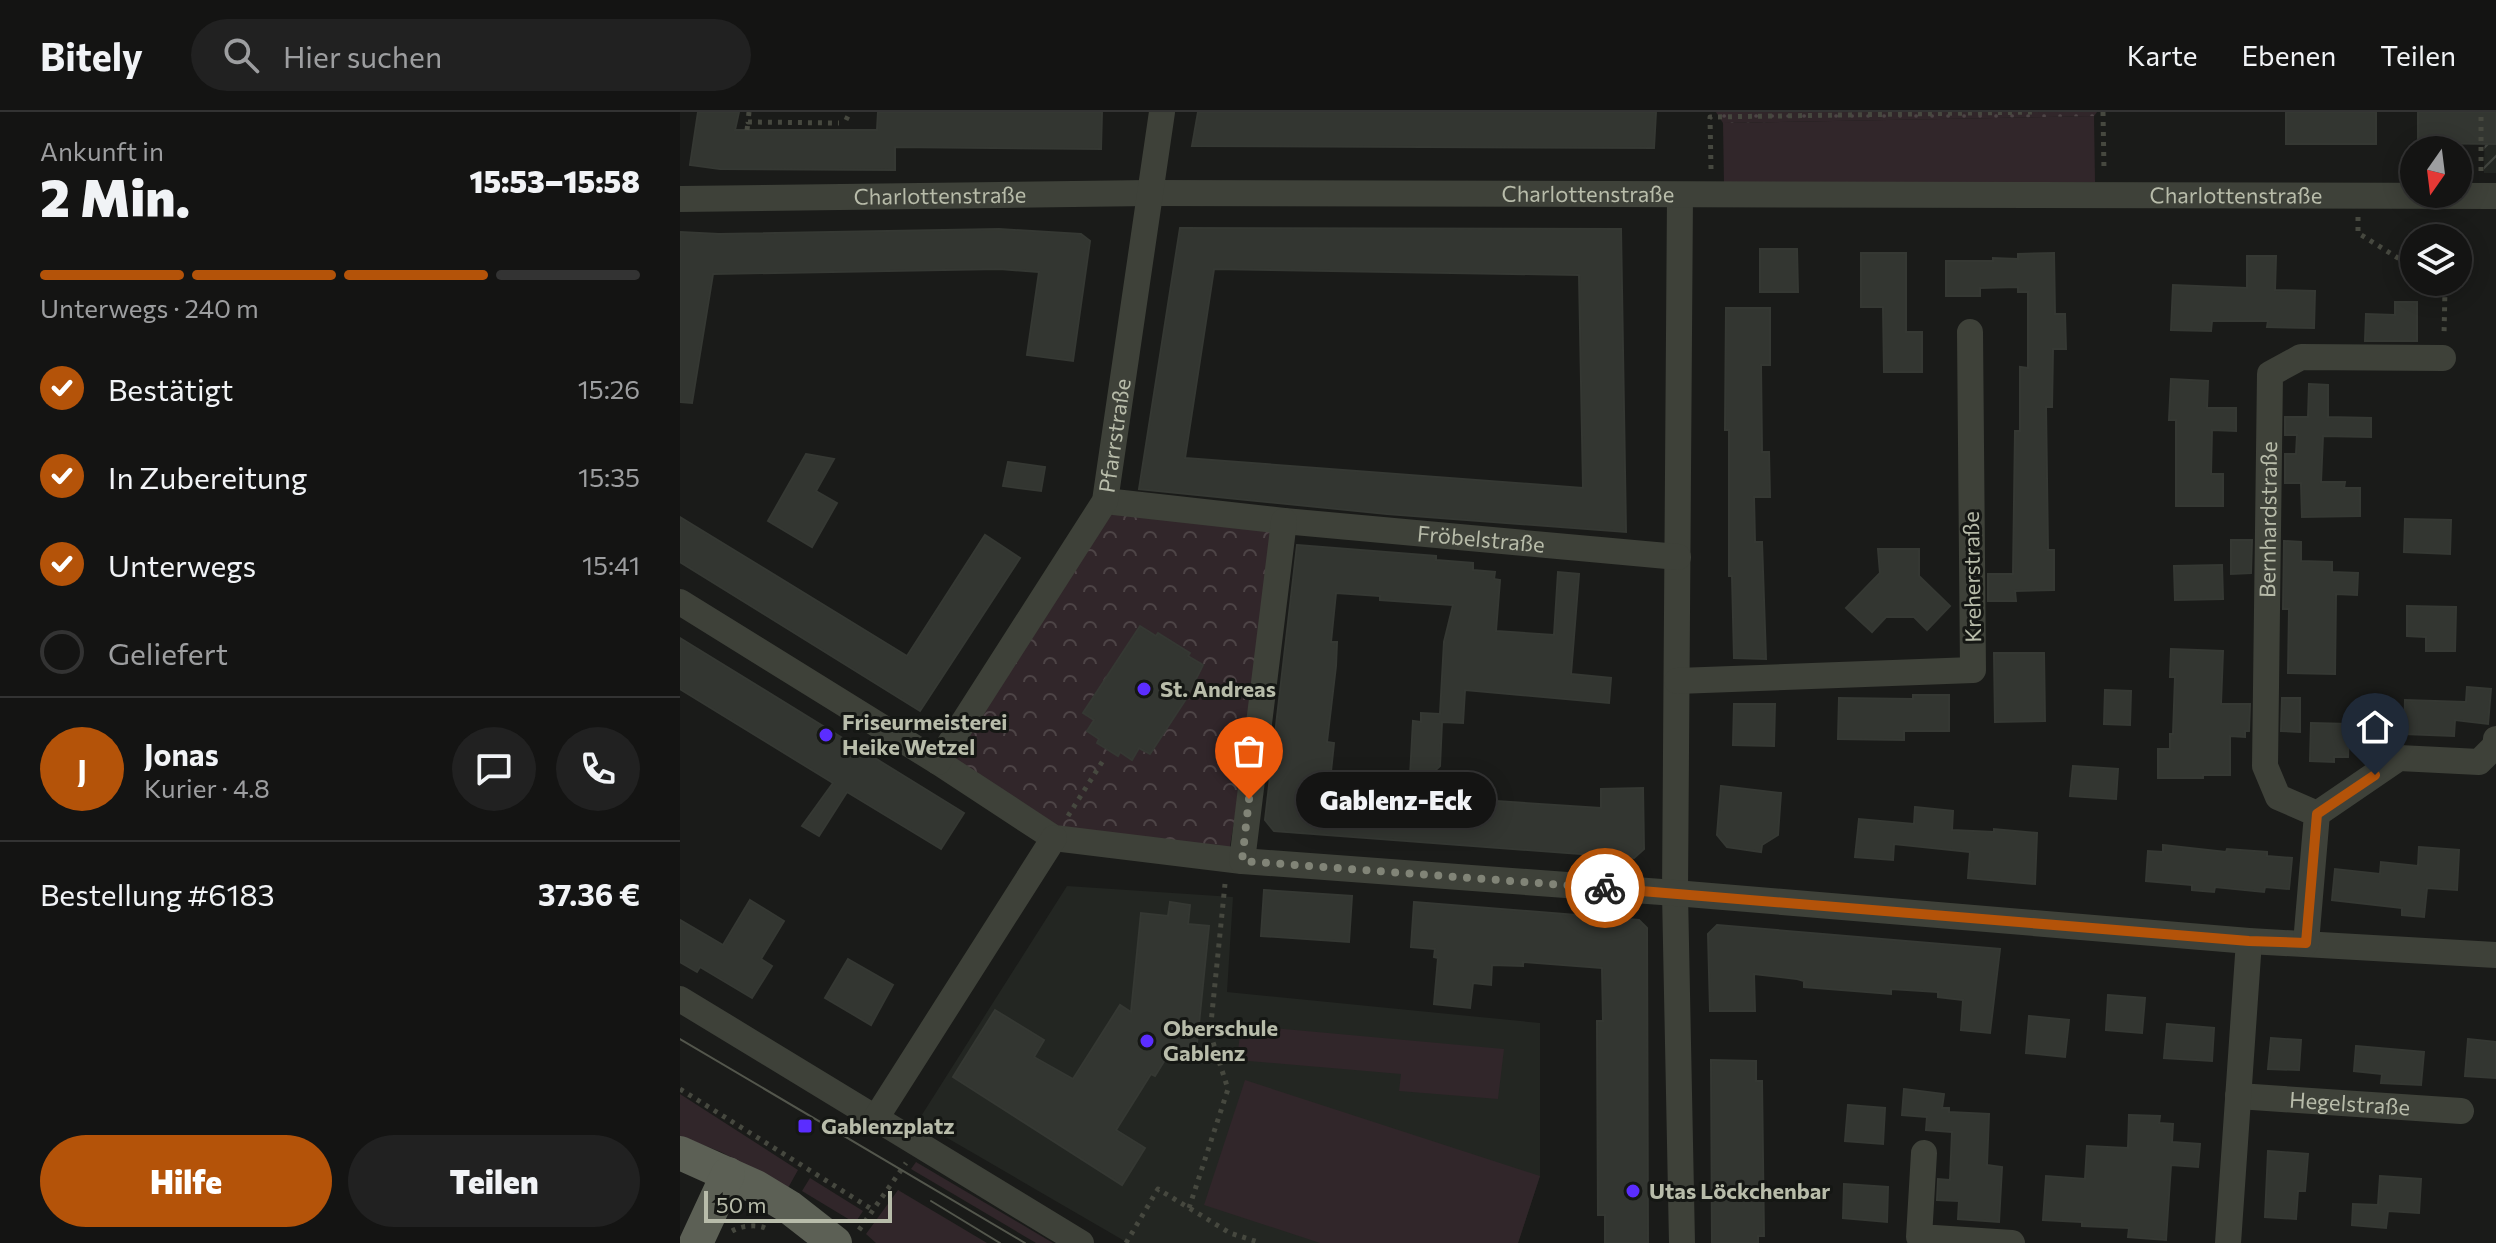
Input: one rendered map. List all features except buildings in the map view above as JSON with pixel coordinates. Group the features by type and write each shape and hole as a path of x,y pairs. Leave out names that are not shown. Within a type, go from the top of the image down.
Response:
{"main road":[{"path":"680,1153 728,1174 789,1207 835,1243"},
{"path":"712,1238 728,1174"}],"street":[{"name":"Pfarrstraße","path":"938,762 1105,501 1162,112"},
{"name":"Charlottenstraße","path":"680,199 1149,193 2489,196"},
{"path":"1680,195 1675,893 1682,1243"},
{"name":"Kreherstraße","path":"1677,681 1973,670 1970,332"},
{"name":"Bernhardstraße","path":"2317,814 2278,797 2265,766 2270,374 2301,357 2443,358"},
{"name":"Fröbelstraße","path":"1105,501 1284,521 1678,557"},
{"path":"1235,860 1284,521"},
{"path":"680,602 1054,838 1235,860 2249,941 2496,955"},
{"path":"2306,943 2317,814 2399,758 2479,762 2495,746 2496,739"},
{"path":"876,1118 1054,838"},
{"path":"2228,1243 2249,941"},
{"path":"680,999 1081,1243"},
{"name":"Hegelstraße","path":"2238,1096 2461,1111"},
{"path":"1924,1153 1919,1237 2012,1243"}],"path":[{"path":"747,130 749,112"},
{"path":"846,120 850,112"},
{"path":"1711,194 1710,115 2038,112"},
{"path":"2103,112 2104,195"},
{"path":"2481,112 2489,196"},
{"path":"748,122 839,123"},
{"path":"2357,196 2358,233 2400,259"},
{"path":"2443,358 2445,296"},
{"path":"1076,802 1104,759"},
{"path":"1189,1208 1228,1089 1210,1033 1235,860"},
{"path":"680,1089 873,1210 918,1144"},
{"path":"1126,1243 1158,1189 1230,1233 1261,1243"},
{"path":"712,1238 738,1228 760,1226 773,1232"}],"shaded area":[{"path":"2485,112 2496,112 2496,173 2484,173"},
{"path":"1067,886 1233,897 1227,992 1540,1023 1540,1176 1518,1243 1128,1243 918,1121"}],"green space":[{"path":"1716,112 2097,112 2094,116 1723,123"},
{"path":"2094,116 2095,182 1724,185 1723,123"},
{"path":"1105,501 1284,521 1228,858 1054,838 938,762"},
{"path":"1241,1025 1504,1049 1498,1099 1399,1091 1401,1074 1237,1060"},
{"path":"1245,1080 1540,1176 1518,1243 1320,1243 1204,1205"},
{"path":"680,1094 798,1170 788,1188 721,1152 680,1136"},
{"path":"916,1162 1053,1243 1036,1243 911,1169"},
{"path":"810,1178 863,1211 855,1223 802,1191"},
{"path":"898,1190 987,1243 876,1243 866,1234"}],"tram line":[{"path":"680,1039 1025,1243"},
{"path":"931,1201 1000,1243"}],"way so far":[{"path":"1249,799 1242,861 1605,888"}],"place":[{"name":"St. Andreas","path":"1144,689"},
{"name":"Friseurmeisterei Heike Wetzel","path":"826,735"},
{"name":"Gablenz-Eck","path":"1249,799"},
{"name":"Oberschule Gablenz","path":"1147,1041"},
{"name":"Gablenzplatz","path":"805,1126"},
{"name":"Utas Löckchenbar","path":"1633,1191"}],"route":[{"path":"1605,888 2249,941 2306,943 2317,814 2375,775"}]}
